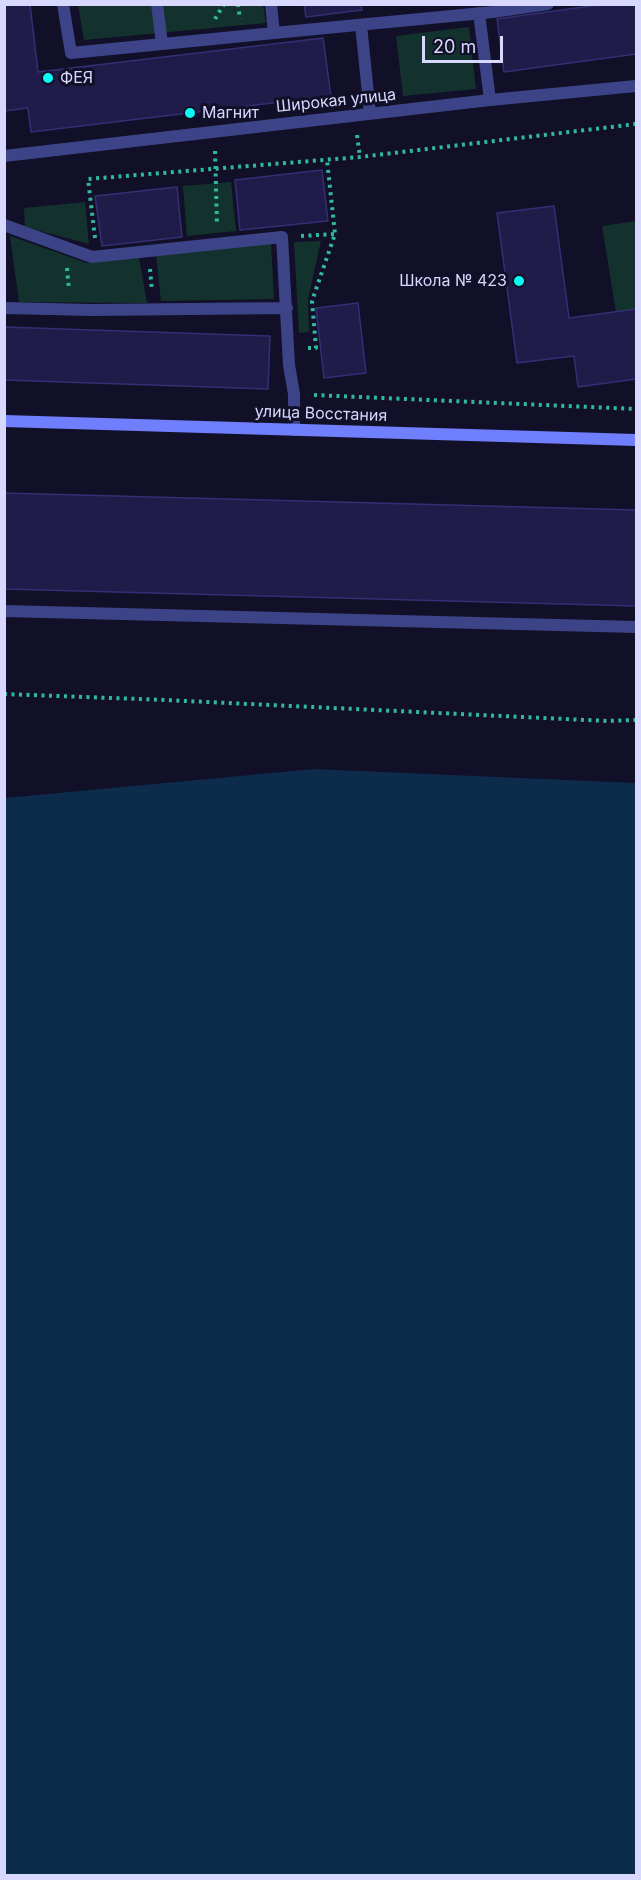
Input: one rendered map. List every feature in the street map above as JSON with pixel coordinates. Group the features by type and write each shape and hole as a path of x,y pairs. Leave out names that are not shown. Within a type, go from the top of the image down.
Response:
{"street":[{"path":"63,4 71,54 549,5"},
{"path":"157,4 162,44"},
{"path":"271,4 274,33"},
{"path":"420,4 421,18"},
{"path":"479,13 490,100"},
{"path":"361,25 370,113"},
{"name":"Широкая улица","path":"4,156 370,113 636,86"},
{"path":"4,225 92,257 282,237 289,365 294,394 294,430"},
{"path":"4,308 154,310 287,308"},
{"name":"улица Восстания","path":"4,421 636,440"},
{"path":"4,611 636,627"}],"path":[{"path":"97,256 88,179 360,158 636,124"},
{"path":"355,126 360,158"},
{"path":"214,131 218,244"},
{"path":"316,348 312,301 335,234 327,160"},
{"path":"282,237 335,234"},
{"path":"65,247 71,309"},
{"path":"148,251 154,310"},
{"path":"294,394 636,410"},
{"path":"4,694 607,721 636,720"}],"green space":[{"path":"78,5 263,5 266,23 84,40"},
{"path":"469,27 476,89 403,96 396,36"},
{"path":"231,182 236,231 187,236 183,186"},
{"path":"85,202 89,244 25,227 24,208"},
{"path":"636,221 636,309 616,312 602,226"},
{"path":"10,236 87,263 139,258 147,303 19,302"},
{"path":"321,241 308,299 309,332 299,333 294,242"},
{"path":"271,243 274,299 161,301 156,254"}],"water":[{"path":"314,769 636,783 636,1875 5,1875 5,798"}],"building":[{"path":"4,4 30,4 38,72 323,38 331,96 31,132 28,108 4,111"},
{"path":"304,4 361,4 362,10 306,17"},
{"path":"605,4 636,4 636,54 504,72 497,19"},
{"path":"322,170 328,221 240,230 235,180"},
{"path":"177,187 182,237 102,246 95,196"},
{"path":"554,206 569,318 636,309 636,379 578,387 574,356 517,363 497,213"},
{"path":"358,303 366,373 324,378 316,308"},
{"path":"4,327 270,336 268,389 4,380"},
{"path":"4,493 636,510 636,606 4,589"}],"place":[{"name":"ФЕЯ","path":"48,78"},
{"name":"Магнит","path":"190,113"},
{"name":"Школа № 423","path":"519,281"}]}
